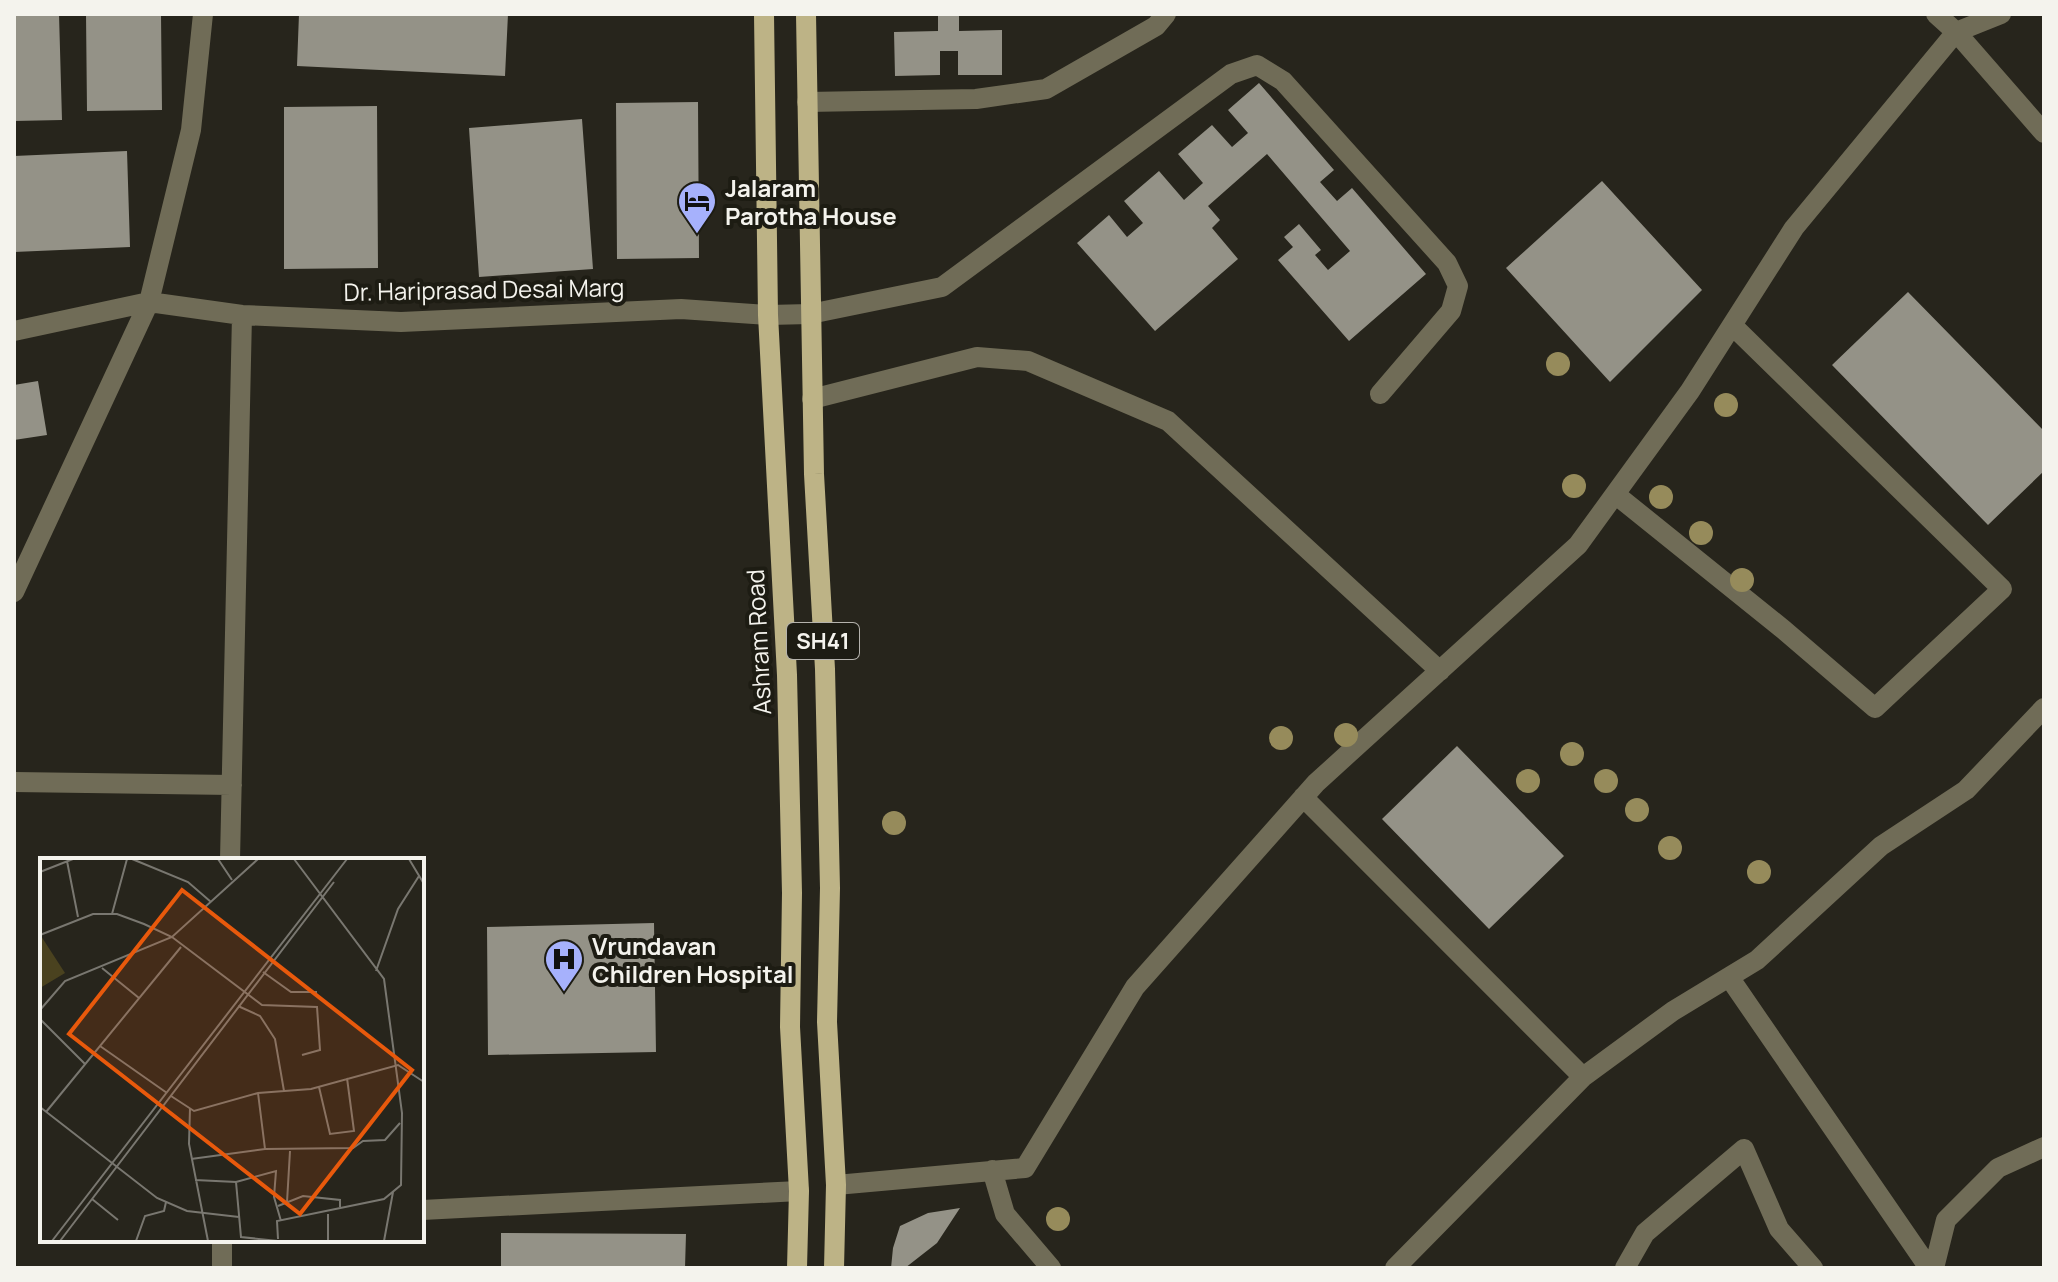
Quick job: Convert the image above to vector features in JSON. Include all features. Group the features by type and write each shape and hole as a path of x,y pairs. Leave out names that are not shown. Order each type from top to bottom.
{"main road":[{"name":"Ashram Road","path":"764,14 768,315 787,675 792,893 790,1027 799,1191 797,1268"},
{"name":"SH41","path":"806,14 812,399 825,669 830,888 827,1022 836,1185 834,1268"}],"street":[{"path":"14,592 149,302 191,130 203,14"},
{"path":"807,102 976,99 1046,89 1156,26 1166,14"},
{"path":"1936,14 1956,32 2044,133"},
{"path":"836,1185 1025,1168 1135,987 1303,797 1578,545 1690,391 1794,228 1956,32 2001,14"},
{"name":"Dr. Hariprasad Desai Marg","path":"14,331 149,302 242,315 401,322 681,309 768,315 810,314 942,287 1231,74 1257,65 1283,81 1447,263 1458,286 1451,311 1380,394"},
{"path":"230,858 242,315"},
{"path":"1615,494 1875,708 2002,589 1732,325"},
{"path":"812,399 977,357 1028,361 1168,421 1440,671"},
{"path":"1395,1268 1583,1077 1673,1011 1757,960 1881,846 1966,790 2044,708"},
{"path":"14,782 232,785"},
{"path":"1303,797 1583,1077"},
{"path":"1729,977 1931,1268"},
{"path":"1931,1268 1946,1220 1998,1168 2044,1147"},
{"path":"1625,1268 1645,1233 1744,1149 1779,1229 1813,1268"},
{"path":"992,1170 1005,1214 1051,1268"},
{"path":"424,1210 799,1191"},
{"path":"222,1242 222,1268"}],"building":[{"path":"14,14 59,14 62,120 14,121"},
{"path":"86,14 161,14 162,110 87,111"},
{"path":"299,14 508,14 505,76 297,66"},
{"path":"938,14 959,14 959,31 1002,30 1002,75 958,75 958,51 940,51 940,75 895,76 894,32 938,31"},
{"path":"1259,83 1334,170 1320,182 1337,201 1352,188 1426,274 1349,341 1278,260 1293,247 1284,237 1299,224 1321,250 1315,255 1328,270 1350,251 1267,154 1208,206 1220,220 1212,228 1238,259 1155,331 1077,243 1109,215 1127,237 1143,223 1124,201 1159,171 1184,200 1203,183 1178,154 1212,125 1232,147 1248,133 1228,110"},
{"path":"698,102 699,258 617,259 616,103"},
{"path":"377,106 378,268 284,269 284,107"},
{"path":"582,119 593,269 479,277 469,128"},
{"path":"127,151 130,247 14,252 14,156"},
{"path":"1602,181 1702,290 1610,382 1506,268"},
{"path":"1908,292 2044,431 2044,471 1988,525 1832,365"},
{"path":"38,381 47,435 14,440 14,385"},
{"path":"1457,746 1564,856 1489,929 1382,819"},
{"path":"654,923 656,1052 488,1055 487,927"},
{"path":"960,1208 937,1243 905,1268 891,1268 900,1226 928,1213"},
{"path":"501,1233 686,1234 685,1268 501,1268"}],"place":[{"name":"Jalaram Parotha House","path":"697,235"},
{"name":"Vrundavan Children Hospital","path":"564,993"}]}
